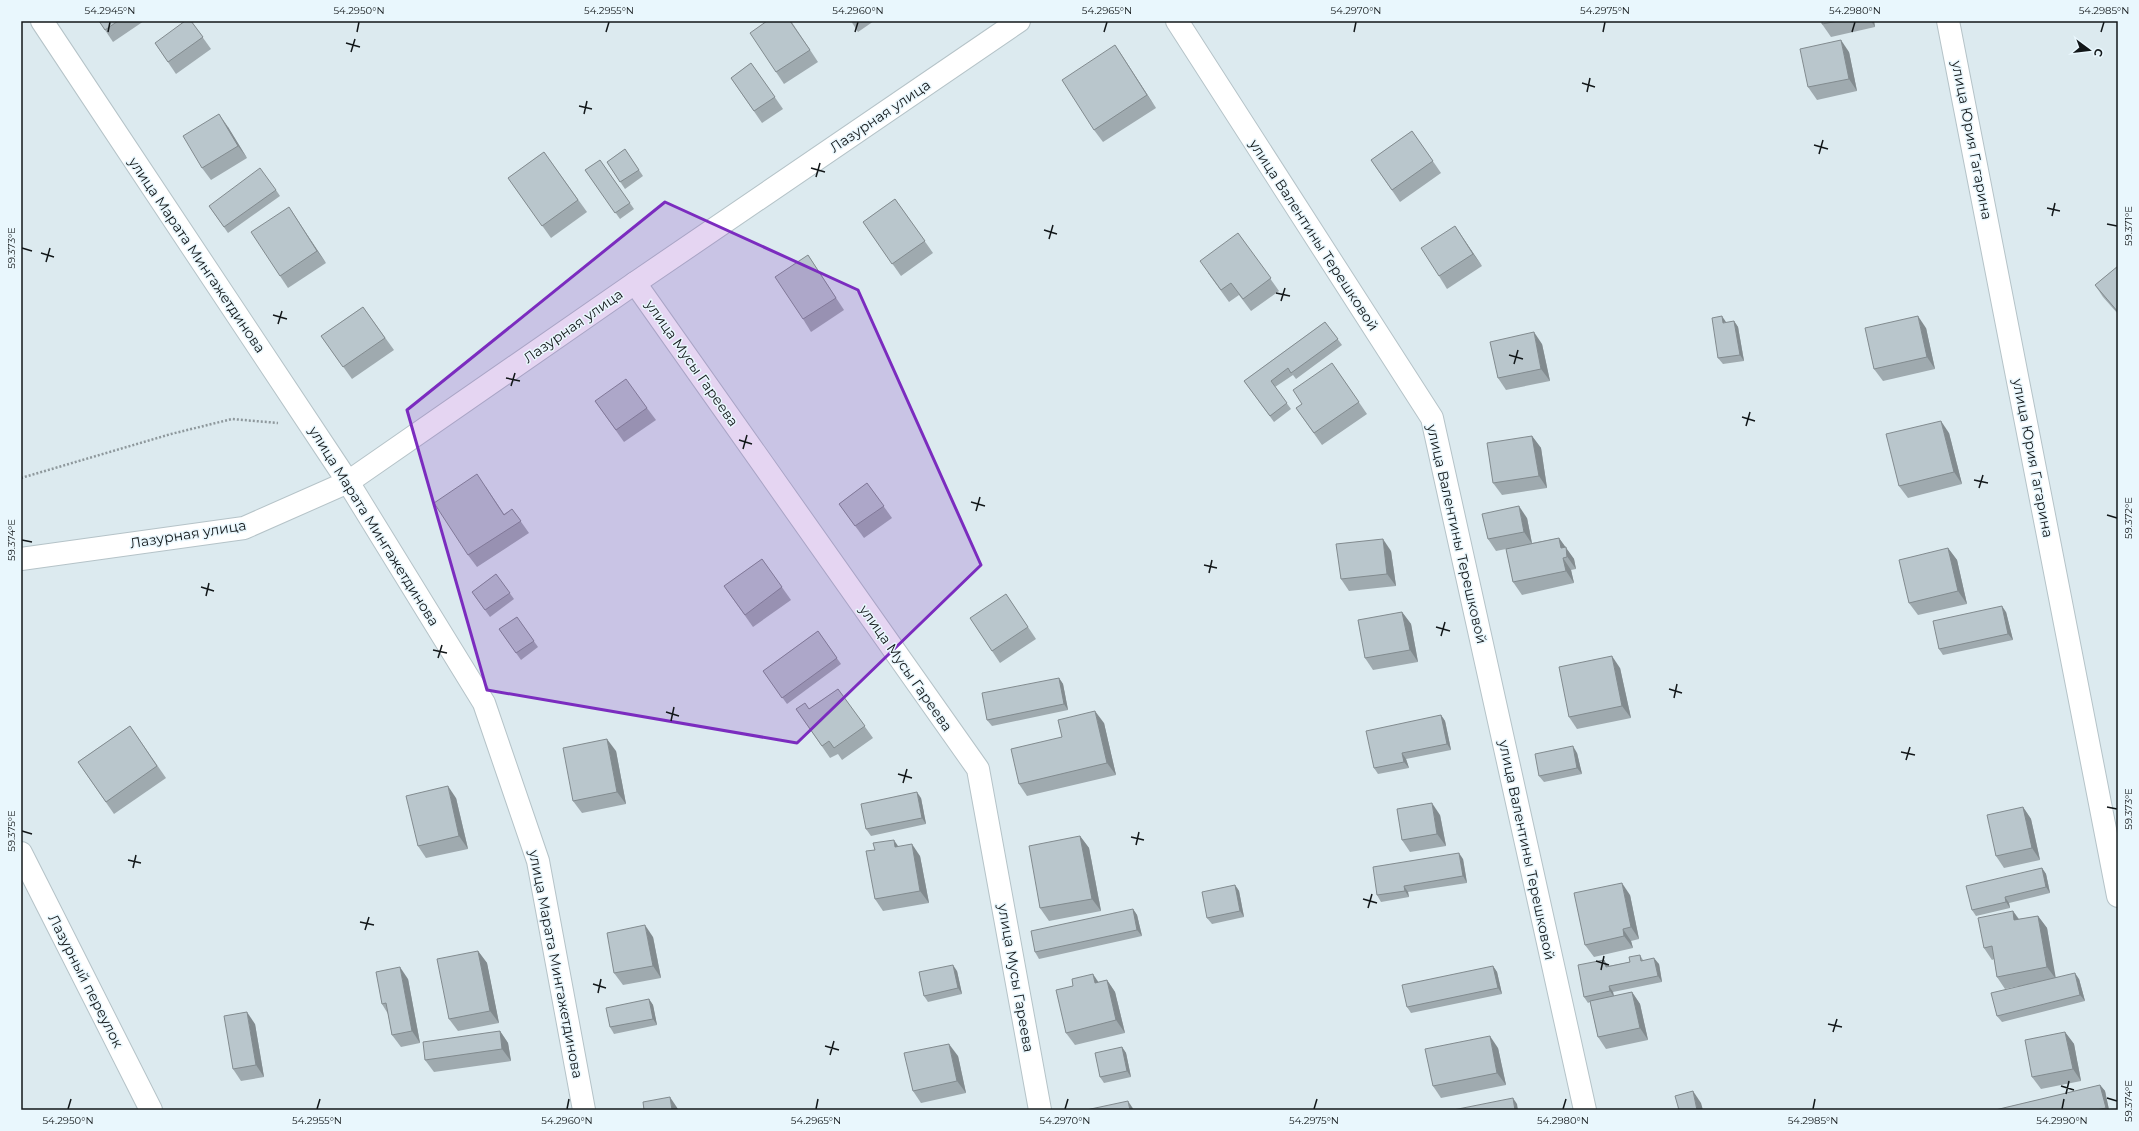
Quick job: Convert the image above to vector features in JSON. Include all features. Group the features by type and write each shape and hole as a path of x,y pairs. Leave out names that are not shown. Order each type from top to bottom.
{"street":[{"name":"улица Марата Мингажетдинова","path":"42,21 348,482 484,703 538,862 584,1110"},
{"name":"Лазурная улица","path":"21,559 244,528 348,482 635,283 1019,21"},
{"name":"улица Валентины Терешковой","path":"1177,21 1432,418 1585,1110"},
{"name":"улица Юрия Гагарина","path":"1948,21 2118,896"},
{"name":"улица Мусы Гареева","path":"635,283 978,769 1040,1110"},
{"name":"Лазурный переулок","path":"21,853 27,877 151,1110"}],"path":[{"path":"21,478 171,434 232,419 310,425"}],"highlighted area":[{"path":"665,202 858,290 981,565 797,743 487,690 407,410"}],"building":[{"path":"99,21 118,21 105,30"},
{"path":"185,21 191,21 203,37 168,62 155,43"},
{"path":"767,21 790,21 810,50 776,72 750,33"},
{"path":"1822,21 1838,21 1822,24"},
{"path":"1841,40 1849,79 1808,87 1800,49"},
{"path":"1115,45 1147,95 1094,130 1062,80"},
{"path":"751,63 775,97 754,111 731,78"},
{"path":"219,114 238,146 202,168 183,136"},
{"path":"1412,131 1433,161 1392,190 1371,160"},
{"path":"625,149 639,170 620,182 607,162"},
{"path":"544,152 578,200 542,226 508,178"},
{"path":"600,160 630,203 615,213 585,170"},
{"path":"260,168 276,190 224,227 209,206"},
{"path":"895,199 925,241 892,264 863,222"},
{"path":"289,207 317,251 280,276 251,232"},
{"path":"1455,226 1473,254 1439,276 1421,248"},
{"path":"1238,233 1271,278 1243,299 1231,283 1221,290 1200,261"},
{"path":"808,255 836,298 803,319 775,277"},
{"path":"2118,266 2118,312 2095,285"},
{"path":"363,307 385,338 343,367 321,336"},
{"path":"1722,316 1723,323 1734,321 1740,355 1718,358 1712,318"},
{"path":"1918,316 1927,357 1874,369 1865,328"},
{"path":"1325,322 1338,339 1291,373 1288,368 1271,381 1287,403 1270,416 1244,381"},
{"path":"1534,332 1541,369 1498,378 1490,342"},
{"path":"1332,363 1359,402 1314,433 1296,408 1302,404 1293,390"},
{"path":"626,379 647,408 616,430 595,401"},
{"path":"1941,421 1954,472 1899,486 1886,434"},
{"path":"1532,436 1539,476 1493,483 1487,443"},
{"path":"477,474 504,515 512,509 521,521 468,555 434,503"},
{"path":"867,483 884,506 855,526 839,504"},
{"path":"1519,506 1524,532 1488,539 1482,514"},
{"path":"1559,538 1561,548 1566,547 1567,557 1563,558 1566,571 1513,582 1506,549"},
{"path":"1383,539 1387,574 1341,579 1336,544"},
{"path":"1948,548 1958,591 1909,603 1899,560"},
{"path":"762,559 782,587 745,615 724,586"},
{"path":"496,574 510,593 485,610 472,592"},
{"path":"1006,594 1028,627 992,651 970,618"},
{"path":"2002,606 2008,634 1939,649 1933,621"},
{"path":"1402,612 1410,650 1365,658 1358,620"},
{"path":"517,617 534,641 516,653 499,629"},
{"path":"818,631 837,658 782,698 763,671"},
{"path":"1612,656 1622,706 1569,717 1559,667"},
{"path":"1059,678 1064,704 987,720 982,693"},
{"path":"838,689 865,726 834,748 829,741 822,746 796,709 805,703 809,709"},
{"path":"1095,711 1107,763 1019,784 1011,749 1062,737 1058,720"},
{"path":"1441,715 1447,744 1402,753 1404,762 1374,768 1366,731"},
{"path":"130,726 157,766 106,802 78,762"},
{"path":"607,739 617,792 573,801 563,748"},
{"path":"1573,746 1577,768 1539,776 1535,754"},
{"path":"448,786 459,836 418,846 406,796"},
{"path":"917,792 922,818 866,829 861,804"},
{"path":"1432,803 1437,834 1402,840 1397,809"},
{"path":"2023,807 2032,848 1996,856 1987,815"},
{"path":"1080,836 1092,899 1040,908 1029,846"},
{"path":"894,840 895,847 912,844 920,891 875,899 866,851 875,850 873,843"},
{"path":"1459,853 1463,876 1404,886 1405,891 1377,895 1373,867"},
{"path":"2042,868 2046,887 2005,897 2006,902 1972,910 1966,886"},
{"path":"1622,883 1631,927 1623,929 1624,936 1585,945 1574,893"},
{"path":"1235,885 1240,911 1207,918 1202,892"},
{"path":"1133,909 1137,930 1035,952 1031,931"},
{"path":"2013,911 2014,920 2038,916 2047,967 1997,977 1992,946 1984,948 1978,918"},
{"path":"645,925 653,966 614,973 607,933"},
{"path":"478,951 490,1011 449,1019 437,959"},
{"path":"1640,955 1641,961 1654,958 1658,976 1609,986 1610,991 1584,997 1578,965 1604,960 1606,967 1630,962 1629,957"},
{"path":"953,965 958,988 924,996 919,972"},
{"path":"1493,966 1498,988 1407,1007 1402,985"},
{"path":"400,967 412,1031 392,1035 386,1003 382,1004 376,972"},
{"path":"2075,973 2080,995 1997,1016 1991,993"},
{"path":"1093,974 1095,983 1107,980 1116,1020 1066,1033 1056,990 1073,986 1072,979"},
{"path":"1632,992 1640,1028 1598,1037 1590,1001"},
{"path":"649,999 653,1019 610,1027 606,1008"},
{"path":"247,1012 256,1065 233,1069 224,1016"},
{"path":"500,1031 502,1049 425,1060 423,1042"},
{"path":"2065,1032 2073,1069 2032,1077 2025,1040"},
{"path":"1490,1036 1497,1073 1433,1086 1425,1049"},
{"path":"949,1044 957,1081 913,1091 904,1053"},
{"path":"1122,1047 1127,1071 1100,1077 1095,1053"},
{"path":"2100,1085 2106,1108 2096,1110 1995,1110"},
{"path":"1693,1091 1697,1110 1679,1110 1675,1096"},
{"path":"670,1097 672,1110 644,1110 643,1102"},
{"path":"1513,1098 1515,1110 1453,1110"},
{"path":"1128,1101 1130,1110 1086,1110"}]}
